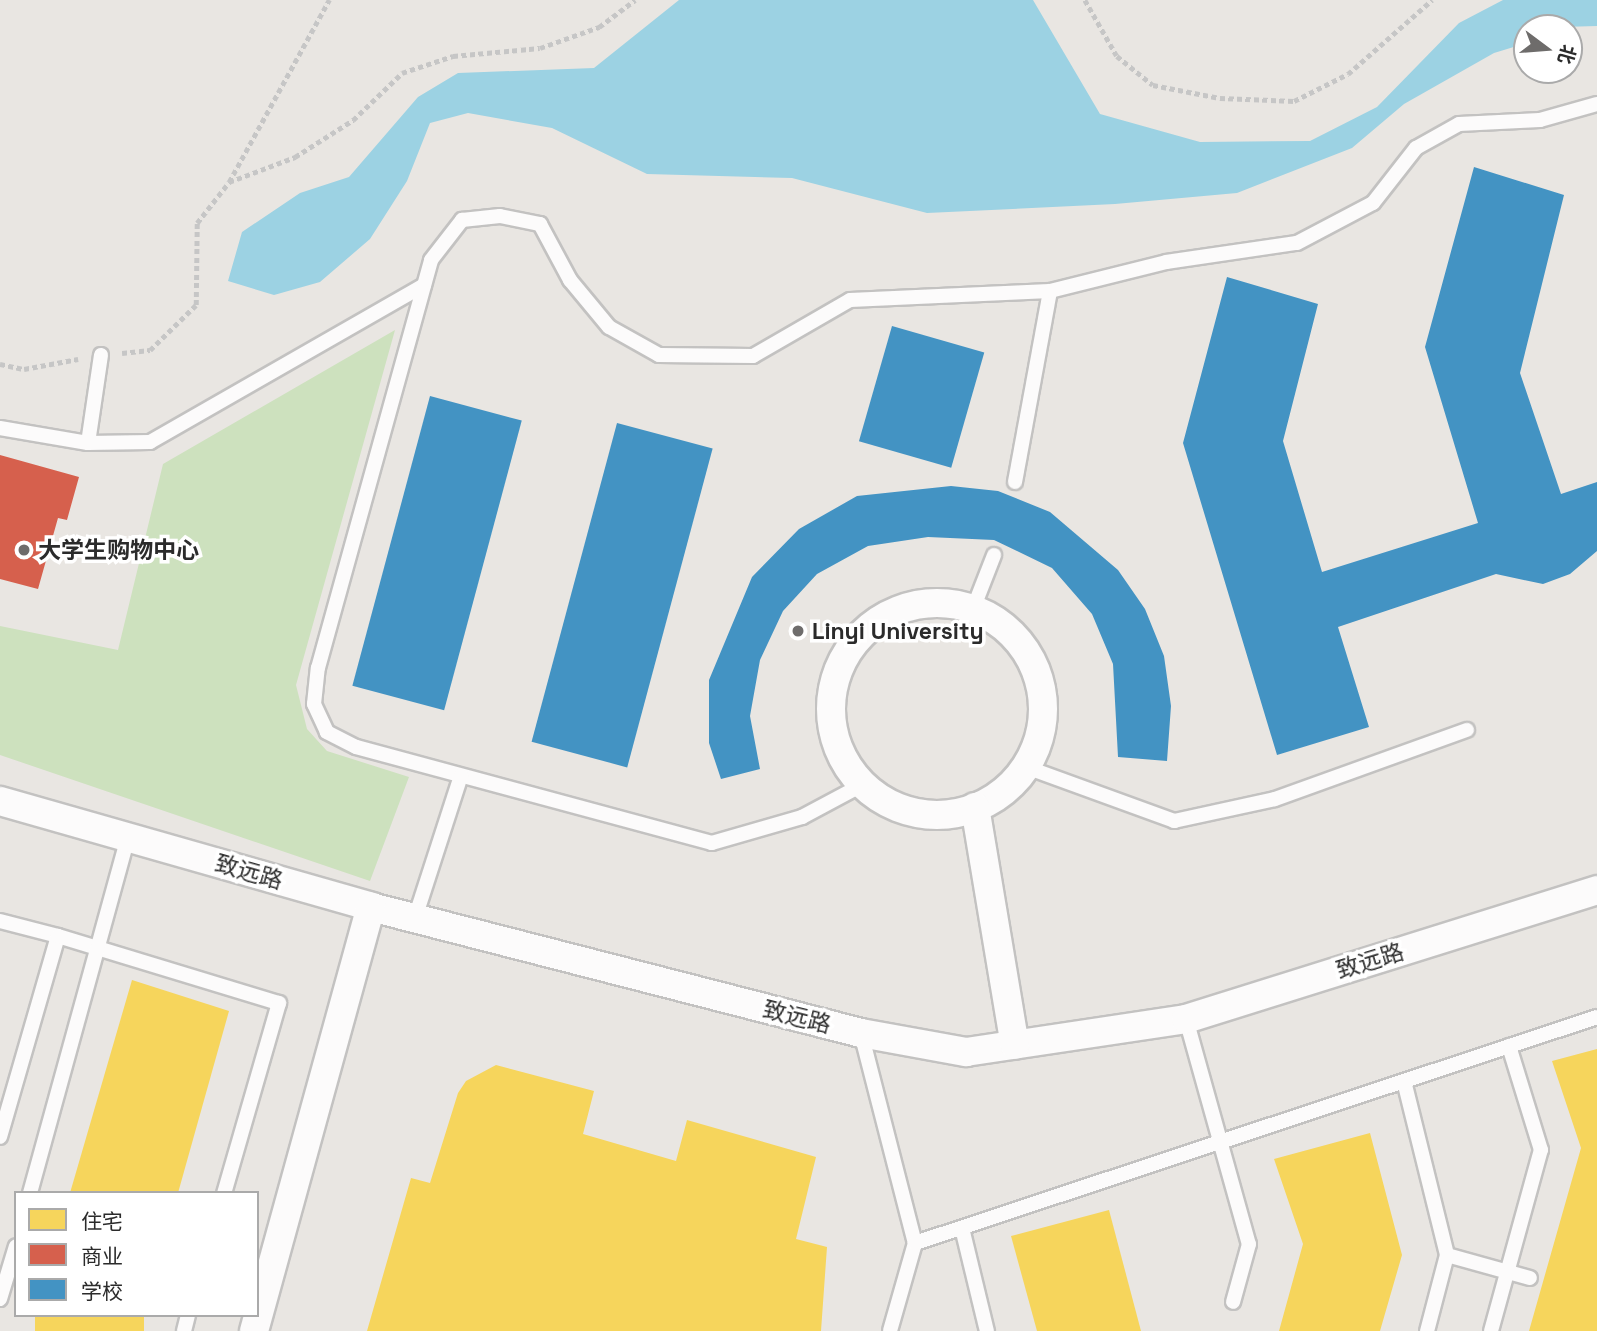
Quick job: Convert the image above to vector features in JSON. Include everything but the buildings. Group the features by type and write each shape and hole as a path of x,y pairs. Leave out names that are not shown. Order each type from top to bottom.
{"street":[{"path":"930,603 973,609 1012,633 1033,661 1042,694 1041,730 1026,767 992,800 975,807 924,815 889,804 862,785 843,759 832,720 833,690 846,655 879,620 900,609 930,603"},
{"name":"致远路","path":"0,801 371,907 861,1033 966,1052 1186,1019 1597,890"},
{"path":"975,807 1015,1045"},
{"path":"259,1313 371,907"}],"lane":[{"path":"862,785 802,817 712,843 356,747 327,732 314,704 318,668 432,260 462,220 500,216 540,224 570,280 609,327 659,355 695,359 753,356 850,300 1050,291 1166,262 1297,243 1373,203 1416,148 1459,124 1540,120 1597,104"},
{"path":"0,428 88,443 150,443 425,285"},
{"path":"1015,482 1050,291"},
{"path":"88,443 101,355"},
{"path":"973,609 994,555"},
{"path":"1026,767 1174,821 1275,799 1467,730"},
{"path":"415,918 461,776"},
{"path":"31,1191 128,838"},
{"path":"0,920 279,1003 225,1191"},
{"path":"0,1137 58,936"},
{"path":"915,1243 1597,1017"},
{"path":"1186,1019 1249,1244 1233,1302"},
{"path":"861,1033 915,1243 890,1331"},
{"path":"1491,1331 1541,1150 1508,1046"},
{"path":"1404,1081 1447,1255 1427,1331"},
{"path":"962,1228 987,1331"},
{"path":"0,1299 11,1252"},
{"path":"1447,1255 1530,1278"}],"path":[{"path":"0,363 23,369 101,355 150,350 196,305 197,223 229,182 329,0"},
{"path":"229,182 295,157 353,120 402,73 453,56 540,48 599,27 635,0"},
{"path":"1085,0 1117,56 1153,85 1220,98 1294,101 1348,74 1432,0"}],"green space":[{"path":"395,330 296,685 307,729 327,751 409,777 370,881 0,755 0,626 118,650 163,464"}],"water":[{"path":"679,0 1033,0 1100,114 1200,142 1310,141 1377,107 1459,23 1503,0 1597,0 1597,26 1583,26 1583,14 1513,14 1513,47 1494,53 1404,104 1352,148 1237,193 1115,204 927,213 792,178 647,174 552,128 468,113 430,123 407,181 370,239 320,282 274,295 228,281 242,232 300,193 349,177 418,97 458,73 594,68"}],"place":[{"name":"大学生购物中心","path":"24,550"},
{"name":"Linyi University","path":"798,631"}]}
